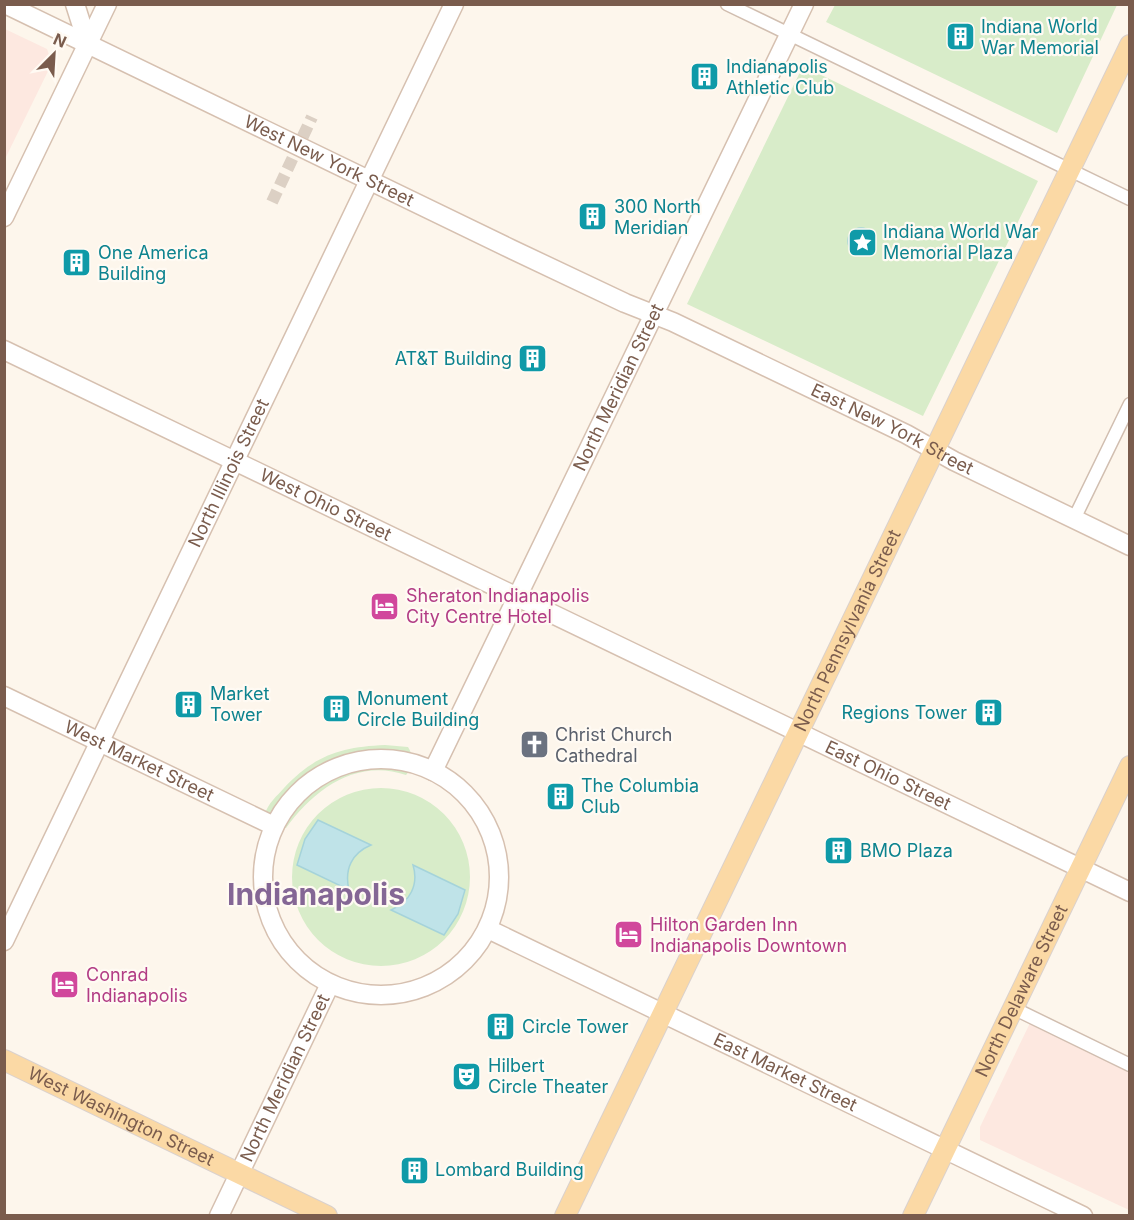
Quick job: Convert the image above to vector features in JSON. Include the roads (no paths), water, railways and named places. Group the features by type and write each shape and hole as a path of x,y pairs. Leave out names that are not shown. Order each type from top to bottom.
{"main road":[{"name":"West New York Street","path":"5,4 653,314"},
{"path":"75,4 88,45"},
{"path":"4,217 107,4"},
{"name":"North Illinois Street","path":"4,941 454,4"},
{"name":"North Meridian Street","path":"433,771 804,4"},
{"name":"North Pennsylvania Street","path":"565,1215 1130,45"},
{"name":"East New York Street","path":"653,314 935,448 954,461 1130,546"},
{"name":"West Ohio Street","path":"4,350 516,596"},
{"name":"East Ohio Street","path":"516,596 1130,892"},
{"name":"West Market Street","path":"4,696 274,826"},
{"path":"372,759 393,760 433,771 470,799 484,819 493,840 498,862 499,885 496,907 488,929 460,966 440,980 419,989 395,995 372,995 330,984 293,956 278,936 269,915 262,871 266,849 274,826 300,791 316,778 342,766 372,759"},
{"name":"North Delaware Street","path":"913,1215 1130,766"},
{"name":"East Market Street","path":"488,929 1083,1215"},
{"name":"North Meridian Street","path":"219,1215 330,984"},
{"name":"West Washington Street","path":"4,1060 327,1215"}],"street":[{"path":"727,4 1130,199"},
{"path":"1074,519 1130,404"},
{"path":"1013,1008 1130,1065"}],"water":[{"path":"861,228 870,232 874,241 870,250 861,254 852,250 848,241 852,232"},
{"path":"318,820 371,845 359,852 351,863 348,875 349,890 297,865 305,839"},
{"path":"413,865 465,890 458,914 444,935 391,910 408,898 414,886"}],"tunnel":[{"path":"272,202 312,117"}],"place":[{"name":"Indiana World War Memorial","path":"960,37"},
{"name":"Indianapolis Athletic Club","path":"705,77"},
{"name":"300 North Meridian","path":"593,217"},
{"name":"Indiana World War Memorial Plaza","path":"862,242"},
{"name":"One America Building","path":"77,263"},
{"name":"AT&T Building","path":"533,359"},
{"name":"Sheraton Indianapolis City Centre Hotel","path":"385,606"},
{"name":"Market Tower","path":"189,704"},
{"name":"Monument Circle Building","path":"336,709"},
{"name":"Regions Tower","path":"988,713"},
{"name":"Christ Church Cathedral","path":"534,745"},
{"name":"The Columbia Club","path":"560,796"},
{"name":"BMO Plaza","path":"839,851"},
{"name":"Hilton Garden Inn Indianapolis Downtown","path":"629,935"},
{"name":"Conrad Indianapolis","path":"65,985"},
{"name":"Circle Tower","path":"501,1027"},
{"name":"Hilbert Circle Theater","path":"467,1076"},
{"name":"Lombard Building","path":"414,1170"}],"district":[{"name":"Indianapolis","path":"316,895"}]}
